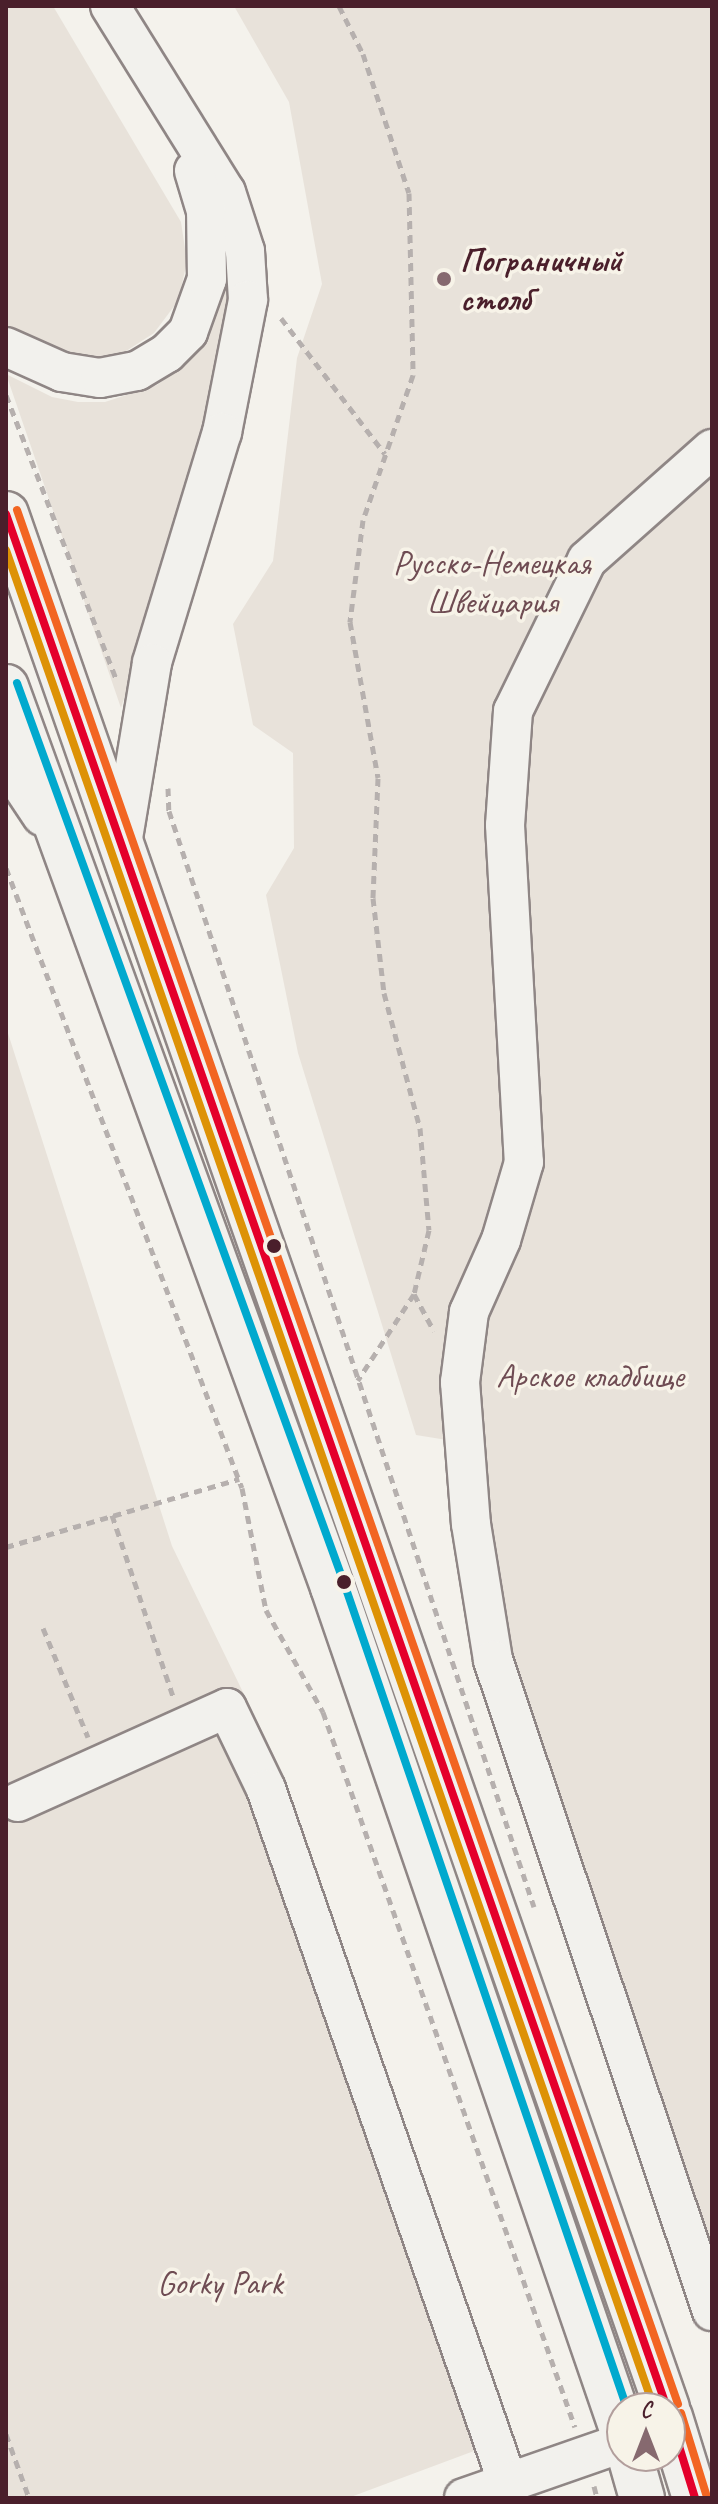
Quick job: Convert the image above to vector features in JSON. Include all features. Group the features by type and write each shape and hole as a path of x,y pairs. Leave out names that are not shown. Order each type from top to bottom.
{"main road":[{"path":"6,514 123,838 661,2392"},
{"path":"6,687 333,1587 609,2392"},
{"path":"686,2469 695,2498"},
{"path":"635,2472 642,2498"}],"street":[{"path":"110,6 162,94 226,192 245,251 248,300 222,432 152,663 123,838"},
{"path":"6,347 62,372 100,378 137,371 188,332 207,279 206,211 162,94"},
{"path":"712,449 587,560 513,711 505,825 524,1162 501,1240 469,1312 460,1382 471,1524 493,1660 712,2311"},
{"path":"6,762 65,850"},
{"path":"18,1802 182,1724 227,1708 252,1750 508,2483"},
{"path":"464,2498 606,2449"}],"path":[{"path":"339,6 363,54 409,193 413,375 363,520 350,622 378,778 373,898 384,993 420,1128 429,1230 414,1294 357,1381"},
{"path":"281,318 386,454"},
{"path":"6,395 120,690"},
{"path":"167,782 169,811 537,1916"},
{"path":"6,868 239,1479 266,1610 323,1712 585,2456 597,2498"},
{"path":"6,1547 239,1479"},
{"path":"112,1515 182,1724"},
{"path":"43,1628 99,1764"},
{"path":"6,2434 29,2498"}],"green space":[{"path":"6,6 53,6 181,222 187,262 178,301 154,333 120,355 80,361 23,341 6,325"},
{"name":"Русско-Немецкая Швейцария","path":"234,6 712,6 712,2272 501,1658 478,1445 416,1435 298,1053 266,895 294,848 293,753 253,725 233,624 273,561 297,358 322,284 289,102"},
{"path":"226,248 232,354 121,708 6,374 52,397 78,402 105,402 157,385 179,369 212,327 227,275"},
{"name":"Gorky Park","path":"6,1027 172,1546 274,1756 316,1936 482,2448 348,2498 6,2498"}],"transit line":[{"path":"17,510 674,2392"},
{"path":"6,514 661,2392"},
{"path":"6,550 648,2392"},
{"path":"17,683 344,1583 622,2392"},
{"path":"686,2429 706,2494"},
{"path":"686,2469 695,2498"}],"place":[{"name":"Пограничный столб","path":"444,279"}],"park label":[{"name":"Арское кладбище","path":"590,1376"}]}
